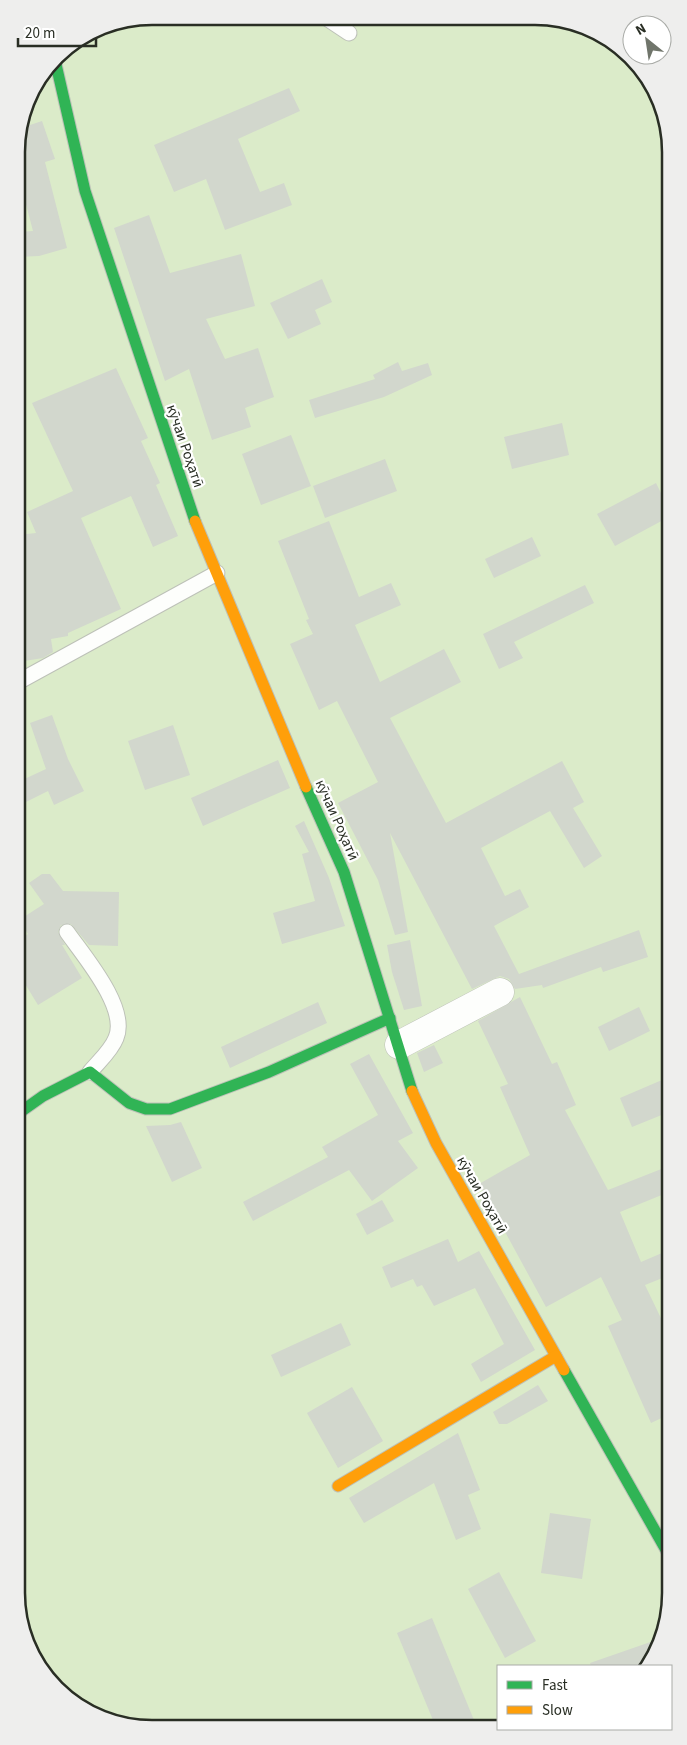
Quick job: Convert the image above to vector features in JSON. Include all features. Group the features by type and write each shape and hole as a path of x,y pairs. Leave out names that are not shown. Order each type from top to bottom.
{"street":[{"name":"кӯчаи Роҳатӣ","path":"57,68 85,190 153,399 198,528 275,716 344,872 414,1097 436,1143 662,1543"},
{"path":"399,1045 500,992"},
{"path":"25,1109 43,1096 90,1072 129,1103 146,1109 170,1109 269,1072 390,1018"},
{"path":"338,1486 556,1356"}],"lane":[{"path":"337,25 349,33"},
{"path":"25,678 217,573"},
{"path":"67,932 101,981 118,1017 119,1028 116,1038 90,1072"}],"green space":[{"path":"152,25 535,25 559,27 591,38 622,59 622,65 628,65 645,89 658,119 662,152 662,1601 658,1626 639,1665 497,1665 497,1720 144,1720 128,1718 96,1707 68,1688 46,1663 29,1626 25,1593 25,144 32,111 38,96 51,75 75,51 89,42 119,29"}],"building":[{"path":"289,88 300,111 238,139 260,192 284,183 292,205 225,230 206,179 174,192 154,145"},
{"path":"42,121 55,159 45,162 67,248 39,256 25,257 25,232 33,231 25,201 25,144 28,126"},
{"path":"149,215 170,273 241,254 255,306 206,319 225,359 258,348 274,397 245,408 251,427 212,440 189,369 165,381 114,228"},
{"path":"322,279 332,302 315,310 321,324 288,339 270,303"},
{"path":"398,362 402,371 428,363 432,375 384,397 315,418 309,400 375,379 373,375"},
{"path":"116,368 148,438 141,441 160,483 156,485 178,536 153,547 131,496 81,518 121,609 68,633 68,636 51,639 53,652 43,658 25,661 25,534 36,533 27,512 73,491 32,403"},
{"path":"562,423 569,455 512,469 504,437"},
{"path":"291,435 311,486 261,505 242,454"},
{"path":"385,459 397,491 325,518 313,486"},
{"path":"656,483 662,495 662,521 615,546 597,514"},
{"path":"329,521 359,597 391,583 401,605 355,625 380,682 444,649 461,682 390,718 446,823 562,761 584,802 573,808 602,856 584,868 550,811 481,848 505,896 520,889 529,907 494,926 519,974 639,930 648,957 603,972 601,967 543,988 542,985 515,989 509,979 500,976 472,989 390,833 408,932 395,935 378,880 338,803 378,782 337,701 319,710 290,644 313,634 306,620 309,619 278,541"},
{"path":"532,537 541,556 494,578 485,559"},
{"path":"585,585 594,603 514,642 523,658 499,669 483,634"},
{"path":"52,715 68,759 84,791 54,805 48,791 25,802 25,779 46,769 30,723"},
{"path":"173,725 190,775 145,790 128,741"},
{"path":"278,760 290,788 203,826 191,798"},
{"path":"304,821 329,878 345,926 282,944 273,913 315,901 302,854 309,852 295,826"},
{"path":"42,874 50,874 63,891 119,892 118,946 89,945 71,924 61,925 58,932 65,945 62,945 82,978 38,1005 25,984 25,936 28,934 25,929 25,916 44,904 29,883"},
{"path":"410,940 422,1006 404,1010 392,972 387,945"},
{"path":"520,997 552,1064 557,1062 576,1105 565,1110 608,1190 662,1169 662,1195 620,1212 641,1262 662,1253 662,1278 645,1285 662,1320 662,1418 651,1423 608,1326 622,1320 601,1277 546,1307 479,1184 530,1155 500,1087 508,1084 478,1021"},
{"path":"318,1002 327,1023 230,1068 221,1047"},
{"path":"639,1007 650,1031 609,1051 598,1027"},
{"path":"434,1045 443,1063 424,1072 417,1053"},
{"path":"369,1054 413,1133 398,1141 418,1168 372,1201 349,1170 253,1221 243,1202 328,1157 322,1147 378,1115 350,1064"},
{"path":"662,1080 662,1115 632,1127 620,1098"},
{"path":"181,1122 202,1168 172,1182 146,1126 170,1125"},
{"path":"382,1200 394,1221 367,1235 356,1214"},
{"path":"448,1239 458,1262 479,1251 535,1350 481,1382 471,1364 504,1344 475,1288 434,1306 422,1285 417,1287 413,1279 391,1288 382,1267"},
{"path":"341,1323 351,1345 281,1377 271,1355"},
{"path":"538,1385 548,1401 507,1424 499,1424 493,1412"},
{"path":"352,1387 383,1441 338,1468 307,1413"},
{"path":"458,1433 480,1490 468,1495 481,1529 456,1540 434,1483 364,1523 349,1498"},
{"path":"550,1513 591,1519 582,1579 541,1573"},
{"path":"499,1572 536,1641 505,1658 468,1589"},
{"path":"432,1618 474,1720 433,1720 397,1633"},
{"path":"652,1642 639,1665 591,1665 590,1663"}],"traffic: fast":[{"path":"57,68 85,191 195,521"},
{"path":"306,787 344,872 412,1091"},
{"path":"25,1109 43,1096 90,1072 129,1103 146,1109 170,1109 269,1072 390,1018"},
{"path":"564,1370 662,1543"}],"traffic: slow":[{"path":"195,521 306,787"},
{"path":"412,1091 436,1143 564,1370"},
{"path":"338,1486 556,1356"}]}
